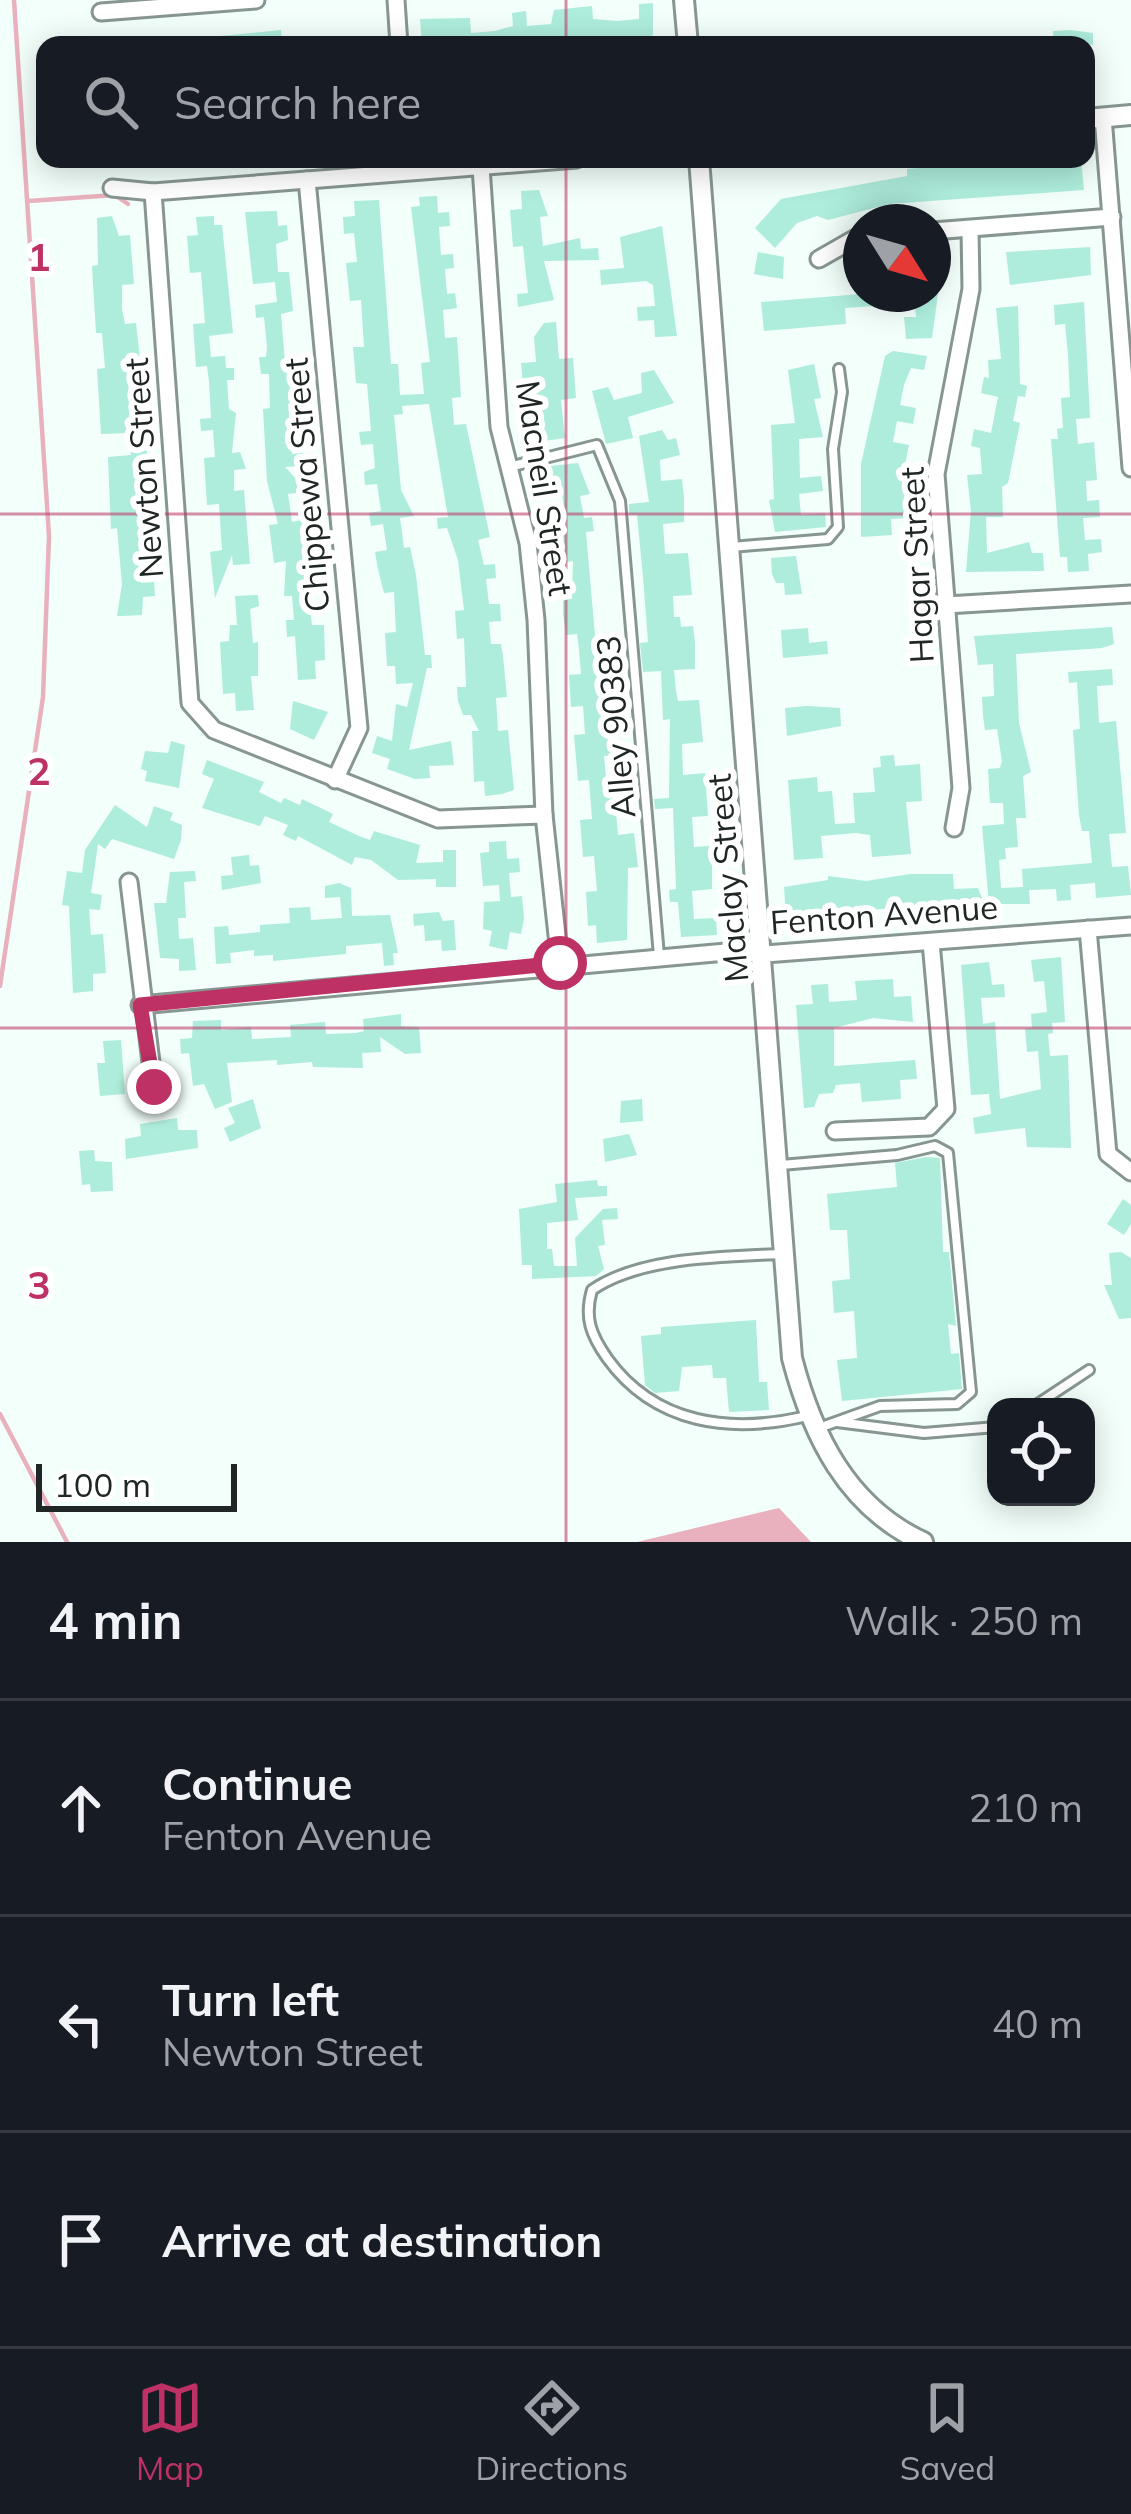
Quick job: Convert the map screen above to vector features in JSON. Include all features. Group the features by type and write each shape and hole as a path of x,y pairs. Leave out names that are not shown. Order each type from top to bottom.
{"street":[{"path":"101,12 256,0"},
{"path":"396,0 398,36"},
{"path":"684,0 687,36"},
{"path":"1095,118 1131,115"},
{"path":"1095,124 1112,217 1131,468"},
{"path":"112,188 153,192 391,168"},
{"name":"Macneil Street","path":"481,168 499,427 528,543 544,814 560,963"},
{"name":"Maclay Street","path":"700,168 781,1165 792,1358 812,1423 860,1496 898,1530 922,1542"},
{"name":"Chippewa Street","path":"307,180 359,728 335,779"},
{"name":"Newton Street","path":"153,192 190,704 214,730 335,779"},
{"path":"951,230 1112,217"},
{"name":"Hagar Street","path":"954,827 961,788 936,473 971,289 970,229"},
{"path":"819,259 843,245"},
{"path":"946,605 1131,594"},
{"path":"335,779 438,819 544,814"},
{"path":"129,883 140,1005 154,1087"},
{"name":"Fenton Avenue","path":"140,1005 560,963 764,955 1131,926"},
{"path":"1088,929 1108,1154 1131,1172"},
{"path":"835,1131 929,1127 941,1120 946,1108 931,942"}],"lane":[{"path":"730,547 828,538 838,527 833,449 842,392 839,369"},
{"name":"Alley 90383","path":"508,467 597,445 612,470 620,501 659,956"},
{"path":"781,1165 898,1155 935,1146 948,1153 971,1391 957,1404 880,1406 835,1422"},
{"path":"784,1254 651,1263 613,1275 592,1290 589,1328 628,1386 662,1410 734,1426 835,1422 901,1432 987,1427"},
{"path":"1047,1398 1089,1370"}],"shaded area":[{"path":"779,1508 811,1542 637,1542"}],"building":[{"path":"653,3 653,35 421,36 420,19 470,18 471,33 513,26 512,13 526,11 527,26 551,24 554,10 592,6 593,19 639,19 639,4"},
{"path":"281,30 281,36 220,36"},
{"path":"1070,30 1093,36 1053,36 1053,31"},
{"path":"919,168 1082,168 1084,190 843,204 843,216 828,220 817,216 797,223 775,248 755,228 781,199 907,176 907,169"},
{"path":"539,190 548,216 540,217 543,246 580,238 581,249 598,248 599,260 544,261 554,300 518,307 517,294 528,293 523,246 513,247 510,210 522,209 521,191"},
{"path":"437,196 438,213 449,212 450,226 439,227 441,255 453,254 454,268 445,269 447,294 455,293 457,308 443,310 445,338 457,337 461,397 452,398 454,425 466,424 490,537 478,540 484,565 495,564 496,578 486,579 489,604 500,604 501,621 489,622 491,644 501,644 503,656 507,697 496,698 498,731 508,730 514,790 485,796 484,781 474,782 472,731 479,731 471,715 463,715 458,701 457,687 466,687 464,638 457,639 455,611 464,610 458,560 447,528 438,529 437,518 448,517 429,404 402,406 403,414 394,415 401,490 414,516 400,518 404,548 410,547 425,655 431,655 432,668 427,668 409,750 451,741 454,765 429,766 430,778 415,779 387,769 390,759 372,753 377,736 392,741 396,704 407,707 413,683 396,684 395,666 387,666 385,633 396,632 394,592 384,593 375,552 387,550 383,524 371,526 369,513 381,511 377,484 365,485 364,472 375,468 373,444 361,445 359,432 371,431 367,384 356,383 353,347 364,347 361,300 350,301 346,263 357,262 354,233 344,234 343,217 355,216 354,201 379,200 391,364 398,364 400,395 424,394 421,363 430,362 411,207 420,206 419,197"},
{"path":"277,211 278,226 287,225 288,240 276,244 278,272 289,272 293,311 281,314 285,363 297,362 300,403 288,404 292,454 303,453 304,466 285,467 298,481 296,493 288,494 292,522 301,520 316,563 317,577 306,578 312,625 324,625 325,660 315,661 316,679 298,680 295,636 287,637 286,620 294,620 292,596 284,596 286,561 274,563 269,525 278,524 267,481 263,409 270,408 269,374 261,374 259,357 266,357 267,347 264,317 256,318 255,305 277,302 275,282 253,284 245,212"},
{"path":"112,216 119,236 130,235 134,284 122,285 122,309 125,324 136,323 142,377 129,378 128,392 132,421 145,420 148,470 136,471 141,510 151,509 153,552 140,553 139,560 141,583 154,582 155,596 143,597 142,615 117,616 122,584 117,528 111,529 108,457 131,455 129,433 101,434 97,369 105,368 102,333 96,333 92,266 98,265 97,218"},
{"path":"214,216 214,225 222,225 233,333 209,336 211,357 225,356 226,368 234,368 234,380 227,380 229,409 236,413 232,453 240,452 246,469 234,470 234,491 244,490 250,564 233,565 232,555 215,598 210,552 222,550 219,504 207,505 204,458 215,457 213,430 201,431 200,419 211,418 209,382 207,366 196,367 193,324 205,323 201,272 190,273 187,236 198,235 196,217"},
{"path":"662,226 677,336 655,337 654,320 638,321 637,307 655,306 653,285 646,281 601,285 600,270 624,268 620,237"},
{"path":"1090,247 1091,275 1010,285 1006,252"},
{"path":"758,252 784,257 783,279 754,274"},
{"path":"843,295 846,324 764,331 761,302"},
{"path":"1084,302 1090,418 1076,419 1078,444 1094,442 1097,480 1086,481 1087,501 1099,500 1100,517 1083,518 1085,540 1101,539 1102,552 1088,554 1089,571 1068,572 1067,557 1060,557 1051,439 1058,439 1057,429 1063,428 1061,398 1070,397 1068,354 1065,324 1055,325 1054,305"},
{"path":"1018,306 1020,384 1027,386 1025,397 1018,396 1013,421 1020,423 1008,483 1002,487 1003,517 986,517 987,553 1029,542 1032,553 1043,553 1044,571 966,572 971,511 967,475 982,474 980,448 971,446 974,429 991,433 998,397 981,393 984,377 989,378 988,360 1001,359 996,308"},
{"path":"916,312 936,312 932,338 906,339 904,317 916,317"},
{"path":"556,322 559,359 573,358 576,398 561,400 565,438 530,443 528,431 538,430 539,418 536,395 524,396 521,363 536,362 534,337 544,323"},
{"path":"893,351 927,356 924,370 911,368 904,385 900,405 916,408 913,424 897,421 893,442 909,445 902,480 907,518 891,519 892,535 861,537 861,464 885,356"},
{"path":"814,364 821,398 814,399 823,437 799,439 800,478 821,476 823,491 799,494 801,515 825,513 826,527 775,532 769,500 774,499 771,425 795,423 788,370"},
{"path":"654,370 674,403 628,417 633,438 606,444 592,391 608,387 614,400 642,393 641,373"},
{"path":"662,430 668,440 676,438 680,455 660,460 661,481 682,479 684,497 684,522 663,524 665,554 688,553 692,595 673,596 674,617 680,617 681,627 693,626 695,643 695,669 674,670 676,691 678,701 699,700 703,742 682,744 683,775 705,773 708,816 692,817 694,847 710,846 712,864 712,889 692,891 694,919 716,918 717,935 681,937 678,902 670,902 669,890 676,889 673,808 655,809 654,799 669,798 670,719 663,720 661,671 643,672 640,643 648,642 643,577 637,515 629,515 629,504 649,502 639,436"},
{"path":"578,463 590,494 580,496 584,518 592,517 594,531 586,532 598,670 606,670 607,689 625,688 626,701 611,702 613,726 624,725 625,736 614,737 616,755 604,756 607,789 614,789 618,835 634,833 638,867 628,868 627,940 597,943 596,925 588,926 586,892 597,891 594,856 583,857 580,820 592,819 589,780 578,781 574,735 585,734 583,706 571,707 569,675 581,674 579,650 577,634 566,635 563,614 563,599 572,599 573,561 561,563 555,527 567,525 562,495 553,497 541,467"},
{"path":"796,556 802,594 785,595 784,583 776,583 772,574 771,558"},
{"path":"258,595 259,606 250,609 253,643 258,642 258,676 251,676 254,710 236,711 235,693 223,694 220,642 229,641 230,625 237,625 235,596"},
{"path":"1112,627 1114,644 1102,648 1016,654 1019,723 1031,772 1023,776 1026,818 1016,818 1018,847 1005,848 1006,859 999,860 1001,888 1023,887 1022,869 1092,863 1089,831 1082,831 1079,815 1073,730 1080,729 1077,682 1069,683 1068,672 1112,669 1113,685 1097,686 1099,723 1116,721 1126,833 1109,834 1112,867 1128,866 1131,895 1096,898 1095,883 1070,885 1071,900 1057,901 1056,889 1029,890 1030,904 989,904 982,826 1004,824 1003,803 990,803 988,769 1000,768 1002,761 997,729 985,730 983,716 982,697 994,696 993,664 978,665 974,636"},
{"path":"808,628 809,643 827,641 828,654 783,658 781,630"},
{"path":"293,701 328,712 314,740 290,729"},
{"path":"785,708 840,708 841,726 787,736"},
{"path":"171,741 185,745 179,788 145,781 147,771 141,769 145,751 168,753"},
{"path":"894,755 895,766 920,764 922,801 906,802 911,854 872,857 870,835 855,833 821,836 823,858 794,860 788,780 817,777 818,792 832,791 835,824 855,823 853,793 875,792 873,768 881,767 880,756"},
{"path":"207,760 264,782 259,792 281,803 284,798 300,805 302,799 333,814 329,822 359,836 370,840 374,831 420,845 416,863 443,862 443,850 456,850 456,887 436,887 436,879 398,880 371,860 355,857 352,865 298,836 296,841 283,835 288,825 265,816 260,826 202,808 214,779 202,774"},
{"path":"115,805 147,827 154,806 173,813 170,820 182,825 181,840 174,859 112,839 105,849 98,844 91,893 102,895 100,910 89,909 91,935 103,934 106,973 93,974 93,991 73,993 69,906 62,905 67,871 82,873 85,850"},
{"path":"506,841 507,859 519,858 520,872 509,873 511,897 522,896 524,918 521,934 510,932 507,950 489,946 492,931 483,929 484,902 500,901 499,885 483,886 480,853 489,852 489,842"},
{"path":"249,855 250,866 259,865 261,883 222,890 221,876 233,875 231,857"},
{"path":"195,871 196,881 184,882 186,918 178,918 179,939 193,938 196,970 179,971 179,959 160,958 154,903 166,903 170,872"},
{"path":"953,874 954,889 978,888 985,906 932,905 932,912 898,914 897,908 868,910 868,916 854,918 853,911 824,913 824,920 810,921 810,914 786,916 784,887 828,880 828,876 866,881"},
{"path":"339,883 351,888 352,916 390,915 398,953 393,953 394,965 384,966 382,943 346,946 346,954 273,961 273,955 254,956 254,950 230,953 231,963 216,964 214,927 228,926 229,935 260,932 260,925 290,923 289,908 310,907 311,920 342,918 340,897 325,898 325,886"},
{"path":"439,912 443,921 454,920 456,950 442,951 441,940 425,941 424,925 414,926 413,914"},
{"path":"1061,957 1065,1022 1052,1023 1053,1033 1048,1034 1050,1056 1068,1055 1071,1148 1027,1147 1025,1128 975,1134 973,1118 991,1114 989,1094 971,1095 961,965 989,962 992,985 1004,984 1005,997 981,998 983,1024 995,1022 1000,1099 1041,1089 1038,1051 1027,1052 1025,1028 1032,1028 1031,1014 1047,1012 1044,981 1034,982 1031,960"},
{"path":"893,979 894,997 911,996 913,1022 873,1018 834,1028 834,1066 915,1060 917,1079 900,1080 901,1099 862,1102 860,1083 836,1085 833,1093 819,1094 814,1107 804,1108 796,1005 813,1004 811,985 828,984 829,1002 857,1000 855,981"},
{"path":"401,1014 401,1026 419,1027 421,1053 405,1054 380,1037 381,1052 362,1053 363,1068 313,1067 312,1062 277,1065 277,1060 227,1063 232,1102 215,1109 204,1084 193,1086 189,1053 181,1054 180,1039 192,1038 193,1021 221,1020 221,1030 251,1027 252,1039 291,1037 290,1025 325,1022 326,1034 356,1033 364,1031 363,1019"},
{"path":"121,1040 125,1094 100,1096 97,1063 105,1063 103,1041"},
{"path":"253,1099 261,1128 230,1142 224,1128 235,1123 228,1108"},
{"path":"642,1099 643,1121 620,1123 621,1101"},
{"path":"177,1118 178,1130 197,1130 198,1148 126,1159 125,1139 141,1136 140,1124"},
{"path":"629,1134 637,1155 605,1162 603,1139"},
{"path":"94,1150 95,1161 112,1162 113,1191 91,1192 90,1184 82,1185 79,1151"},
{"path":"940,1158 943,1252 949,1252 956,1326 948,1324 951,1354 959,1353 962,1389 842,1401 837,1360 857,1358 854,1311 834,1313 832,1281 850,1279 847,1230 830,1230 827,1194 897,1187 895,1163"},
{"path":"597,1180 598,1186 607,1186 607,1196 575,1198 578,1220 547,1223 547,1249 552,1249 554,1266 577,1266 575,1238 603,1209 617,1208 618,1219 602,1220 605,1245 598,1246 604,1269 596,1276 532,1279 532,1265 522,1265 519,1209 557,1202 555,1184"},
{"path":"1123,1199 1131,1205 1131,1224 1124,1235 1107,1224"},
{"path":"1121,1252 1131,1258 1131,1318 1119,1319 1104,1285 1112,1285 1109,1253"},
{"path":"756,1320 759,1382 767,1382 769,1410 729,1412 726,1378 713,1378 712,1365 682,1367 679,1391 655,1393 645,1385 641,1336 661,1334 661,1327"}],"waterway":[{"path":"0,986 43,697 49,536 14,0"},
{"path":"29,201 115,195 128,204"},
{"path":"0,1414 67,1542"}],"route":[{"path":"154,1087 140,1005 560,963"}]}
